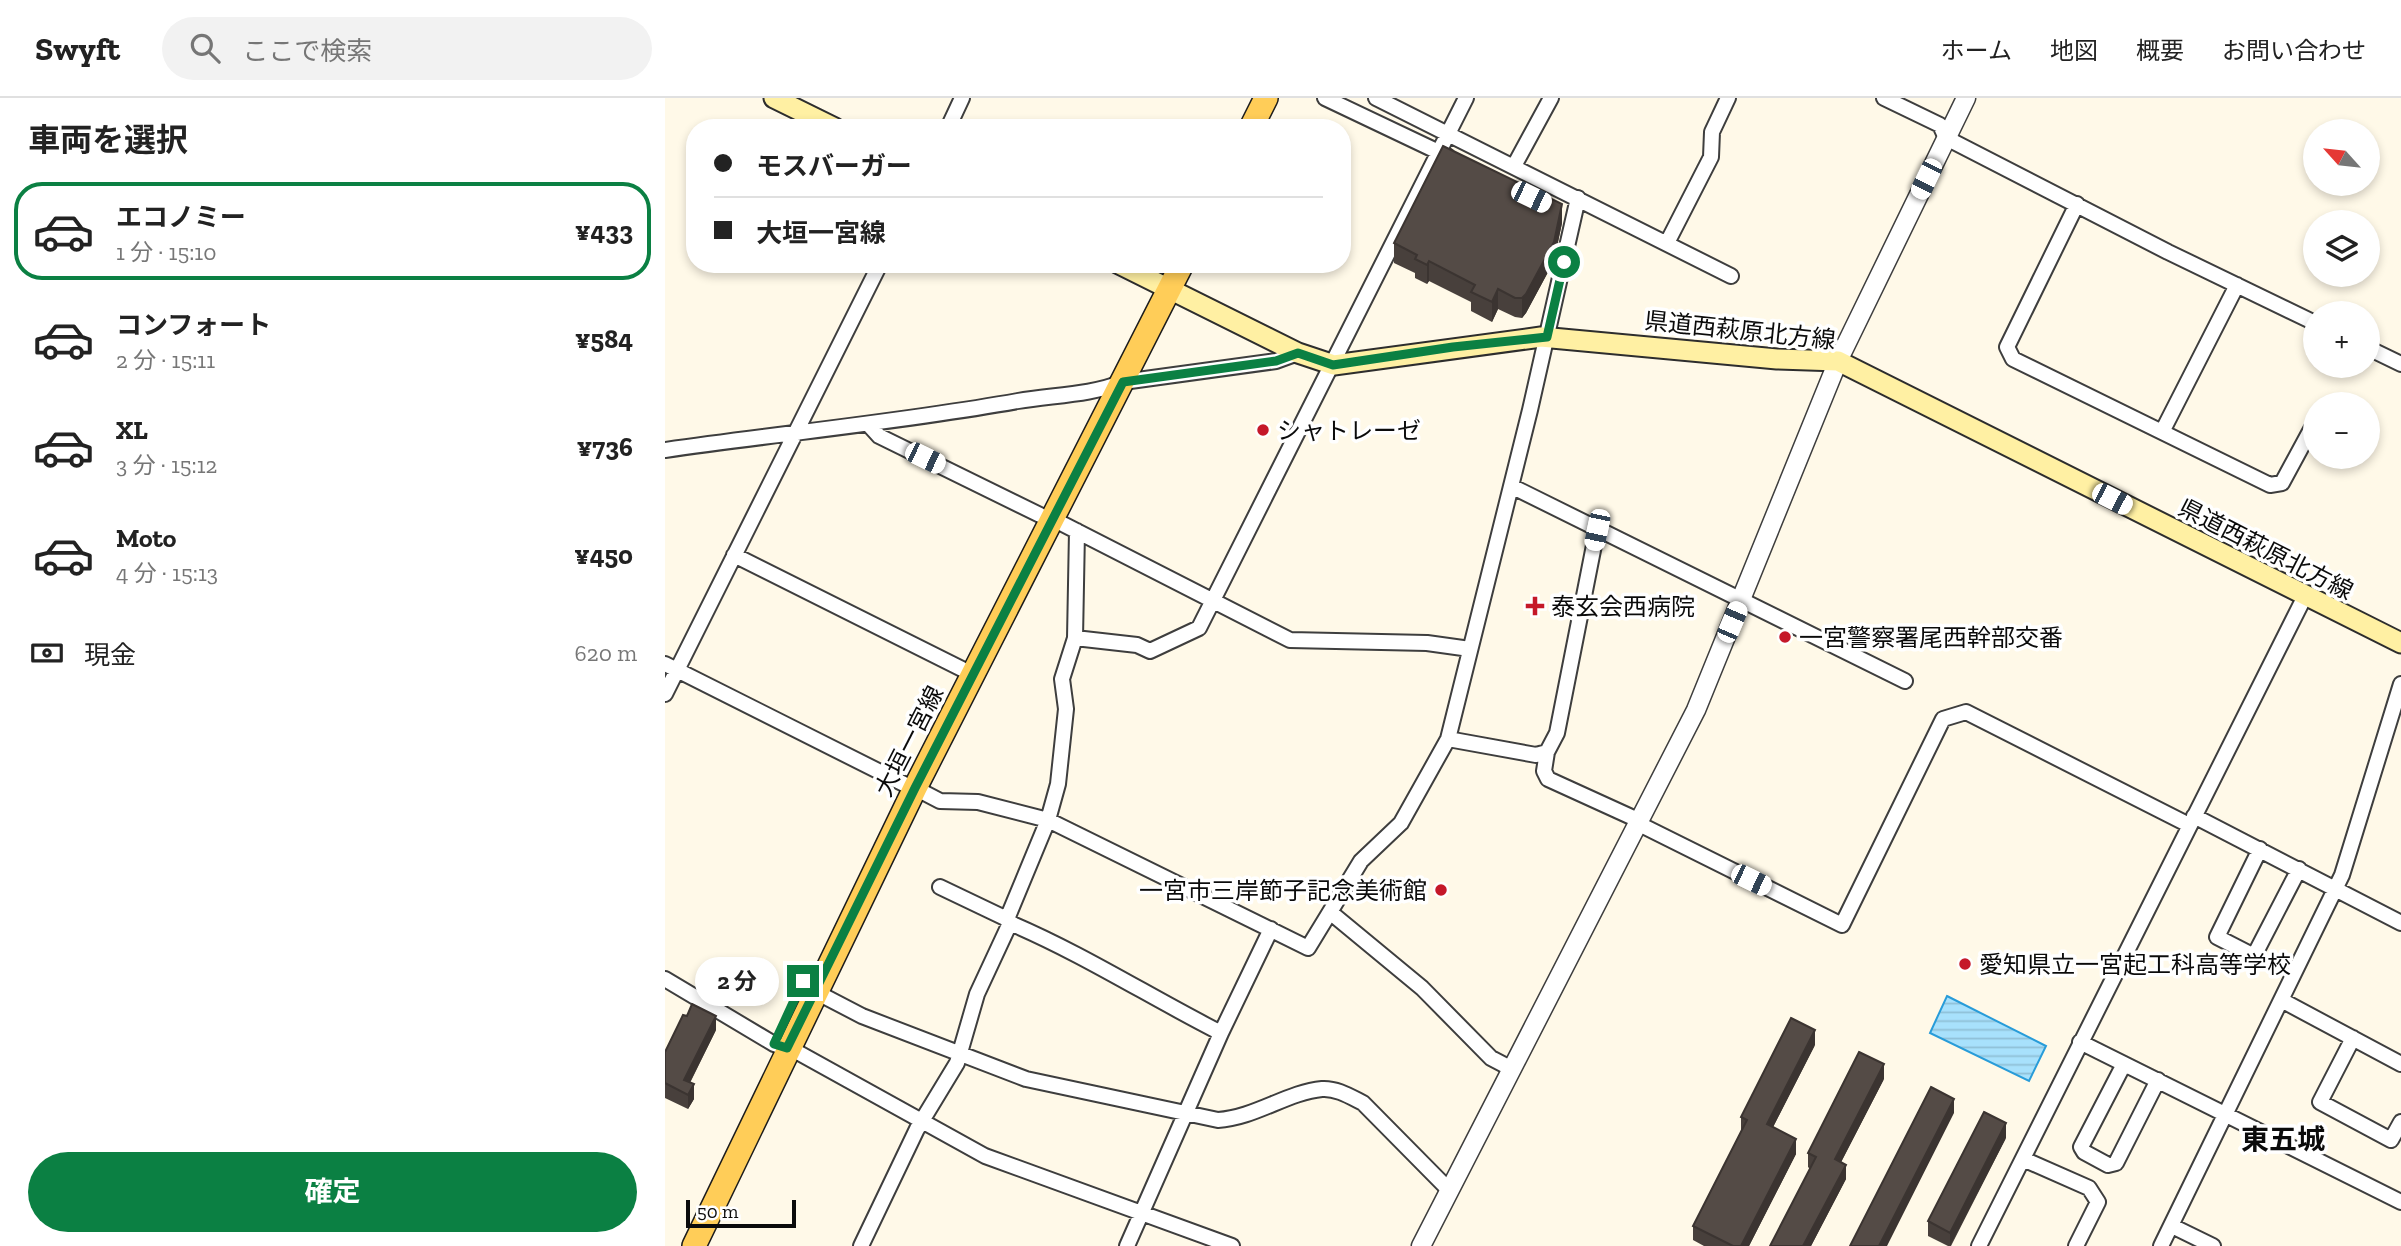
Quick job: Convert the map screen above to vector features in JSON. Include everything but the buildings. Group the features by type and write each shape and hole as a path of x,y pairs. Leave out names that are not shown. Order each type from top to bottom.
{"main road":[{"path":"774,98 817,119"},
{"path":"1238,119 1249,98"},
{"path":"1256,119 1266,98"},
{"name":"県道西萩原北方線","path":"1146,273 1164,279 1298,353 1333,365 1453,347 1547,337 1777,359 1838,361 2401,643"},
{"name":"大垣一宮線","path":"681,1246 909,786 1114,386 1164,279"},
{"name":"大垣一宮線","path":"694,1246 781,1046 814,991 962,669 1046,517"}],"street":[{"path":"952,119 963,98"},
{"path":"1325,98 1463,163"},
{"path":"1376,98 1731,276"},
{"path":"1075,638 1137,645 1150,651 1199,628 1466,98"},
{"path":"1514,166 1551,98"},
{"path":"1667,243 1711,157 1712,132 1728,98"},
{"path":"1884,98 1940,125 1946,138 2303,317"},
{"path":"1421,1246 1696,710 1838,361 1966,98"},
{"path":"671,667 940,801 978,802 1048,820 1308,948 1361,861 1401,823 1448,739 1547,337 1568,215 1578,198"},
{"path":"2077,204 2007,346 2013,359 2270,485 2282,483 2303,444"},
{"path":"665,694 671,667 734,555 876,273"},
{"path":"2162,432 2237,285"},
{"path":"665,450 869,425 1276,361 1298,353"},
{"path":"2380,354 2401,364"},
{"path":"869,425 879,436 1077,531 1290,640 1427,643 1470,649"},
{"path":"1511,486 1905,681"},
{"path":"1597,530 1557,733 1547,752 1544,771 1548,779 1842,925 1943,719 1966,712 2191,820 2260,849 2401,923"},
{"path":"861,1246 922,1121 957,1063 977,994 1048,820 1064,741 1066,709 1062,679 1075,638 1077,531"},
{"path":"734,555 962,669"},
{"path":"1979,1246 2305,596"},
{"path":"2161,1246 2336,888 2383,749 2401,684"},
{"path":"1448,739 1536,755 1547,752"},
{"path":"2260,849 2217,937 2254,956 2299,869"},
{"path":"940,887 1049,939 1164,1005 1221,1033"},
{"path":"1330,912 1422,988 1491,1058 1512,1069"},
{"path":"1127,1246 1221,1033 1271,929"},
{"path":"665,979 781,1046 985,1156 1232,1246"},
{"path":"814,991 862,1016 1026,1079 1187,1113 1229,1119 1321,1089 1346,1094 1363,1103 1450,1191"},
{"path":"2283,1001 2401,1064"},
{"path":"2353,1038 2320,1102 2391,1140 2401,1122"},
{"path":"2080,1042 2401,1202"},
{"path":"2124,1064 2081,1147 2084,1152 2108,1165 2116,1163 2158,1080"},
{"path":"2023,1159 2088,1188 2098,1202 2076,1246"},
{"path":"2172,1226 2213,1246"}],"water":[{"path":"1947,996 2046,1046 2029,1081 1930,1033"}],"place":[{"name":"シャトレーゼ","path":"1263,430"},
{"name":"泰玄会西病院","path":"1535,606"},
{"name":"一宮警察署尾西幹部交番","path":"1785,637"},
{"name":"一宮市三岸節子記念美術館","path":"1441,890"},
{"name":"愛知県立一宮起工科高等学校","path":"1965,964"}],"district":[{"name":"東五城","path":"2283,1139"}],"route":[{"path":"803,981 774,1044 787,1048 1051,518 1123,382 1276,361 1298,353 1333,365 1453,347 1547,337 1564,262"}]}
